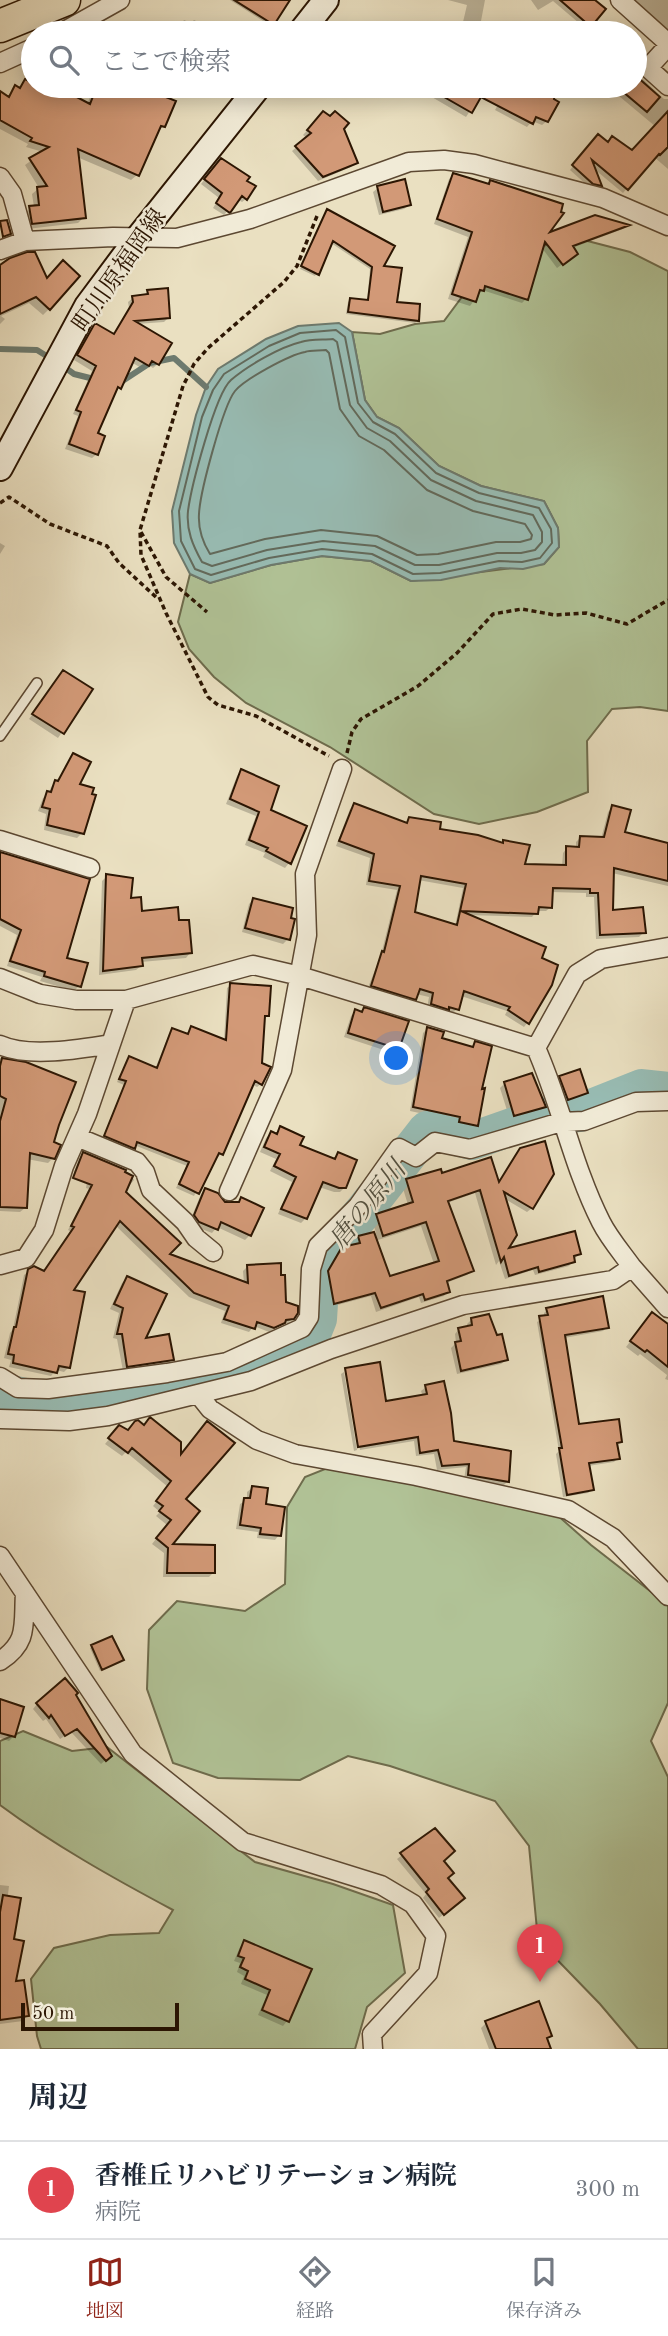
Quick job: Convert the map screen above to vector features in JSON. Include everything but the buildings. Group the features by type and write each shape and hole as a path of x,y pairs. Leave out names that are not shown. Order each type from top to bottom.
{"highway":[{"path":"0,26 64,0"}],"main road":[{"path":"309,21 326,0"},
{"name":"町川原福岡線","path":"0,468 87,306 249,98"}],"street":[{"path":"82,21 120,0"},
{"path":"620,0 643,21"},
{"path":"647,25 668,44 648,68 668,86"},
{"path":"0,63 21,53"},
{"path":"0,250 25,240 177,238 250,219 409,162 444,160 474,164 603,198 668,226"},
{"path":"0,177 12,194 25,240"},
{"path":"229,1191 282,1070 307,935 305,874 342,769"},
{"path":"0,840 90,868"},
{"path":"536,1048 577,974 601,959 668,947"},
{"path":"0,978 40,994 76,1000 126,1000 253,965 300,976 536,1048 549,1077 561,1122 602,1224 632,1267 668,1308"},
{"path":"0,1265 26,1258 44,1230 64,1166 87,1114 126,1000"},
{"path":"0,1045 28,1051 111,1044"},
{"path":"0,1377 18,1388 48,1389 227,1362 302,1328 309,1317 312,1269 318,1246 358,1206 398,1148 416,1157 435,1142 470,1149 561,1122 584,1121 636,1102 668,1101"},
{"path":"77,1137 137,1162 145,1172 151,1190 212,1252"},
{"path":"0,1419 68,1421 108,1416 251,1381 331,1349 463,1305 613,1280 632,1267"},
{"path":"207,1366 205,1392 210,1409 257,1440 295,1454 416,1476 568,1510 613,1538 668,1596"},
{"path":"0,1556 132,1755 243,1842 381,1885 413,1904 436,1936 428,1973 372,2034 373,2049"},
{"path":"0,1661 17,1649 23,1634 25,1593"}],"lane":[{"path":"0,736 37,683"}],"path":[{"path":"320,193 317,217 297,266 284,282 208,348 194,364 183,386 140,530 141,555 160,601 208,697 218,705 256,716 336,760 342,769"},
{"path":"0,503 9,497 50,524 107,546 118,563 160,601"},
{"path":"140,530 166,577 207,612"},
{"path":"342,769 352,732 361,719 418,686 457,653 494,614 522,608 555,615 586,613 627,624 668,600"}],"green space":[{"path":"576,238 630,252 668,271 668,711 640,707 612,709 587,741 588,792 537,812 479,824 434,814 330,747 246,703 214,677 189,649 178,622 190,574 210,583 271,565 322,556 371,561 411,581 544,564 559,547 558,528 544,501 481,486 439,466 399,428 377,417 365,400 352,332 380,334 415,324 444,321 479,274 538,247"},
{"path":"355,1457 547,1506 591,1545 668,1605 668,1703 651,1741 668,1777 668,2049 638,2049 600,2004 538,1940 529,1846 495,1801 390,1766 348,1756 300,1780 218,1778 173,1763 147,1689 149,1630 177,1601 245,1611 285,1584 287,1507 305,1477"},
{"path":"23,1731 72,1751 107,1747 255,1862 333,1884 393,1905 405,1973 367,2007 355,2049 41,2049 37,2036 31,1979 54,1948 110,1935 159,1933 173,1910 41,1834 0,1805 0,1741"}],"water":[{"path":"339,323 352,332 365,400 377,417 399,428 439,466 481,486 544,501 558,528 559,547 544,564 523,569 500,568 441,580 411,581 371,561 322,556 271,565 210,583 190,574 174,543 172,511 196,415 206,387 218,369 266,339 298,326"}],"waterway":[{"path":"0,349 37,350 53,360"},
{"path":"121,382 150,363 174,358 206,387"},
{"path":"63,366 74,374 98,380"},
{"name":"唐の原川","path":"0,1392 45,1401 165,1386 240,1369 310,1339 318,1319 321,1271 326,1255 427,1130 472,1141 540,1117 579,1113 642,1088 668,1091"}],"place":[{"name":"香椎丘リハビリテーション病院","path":"540,1982"}]}
